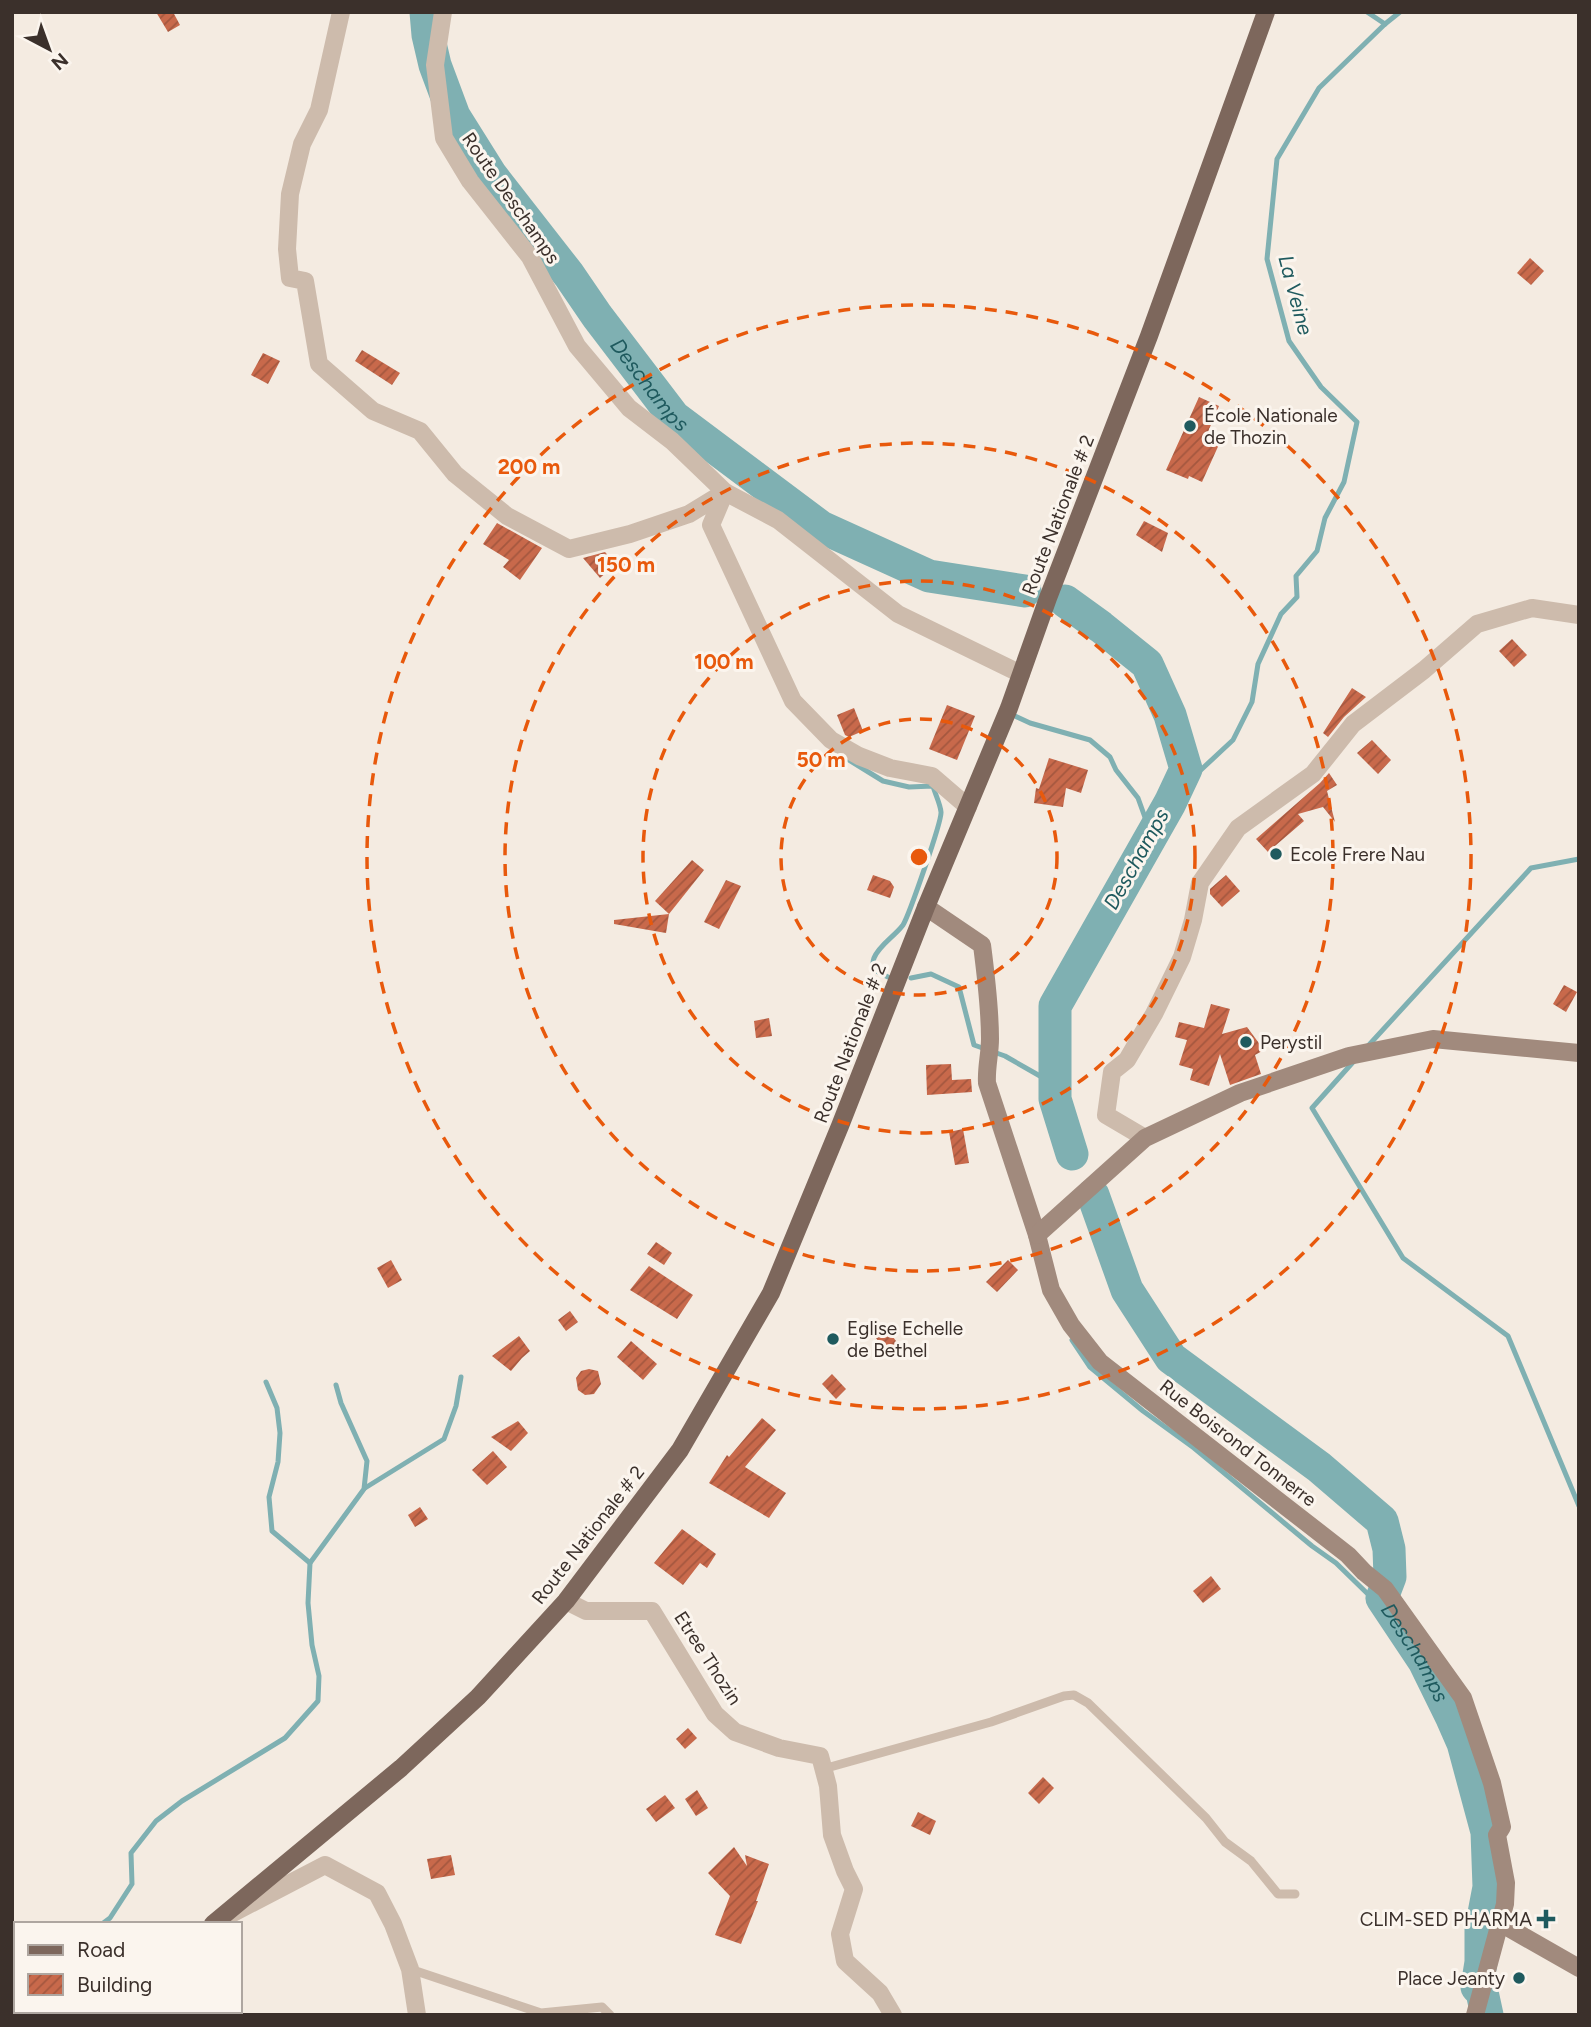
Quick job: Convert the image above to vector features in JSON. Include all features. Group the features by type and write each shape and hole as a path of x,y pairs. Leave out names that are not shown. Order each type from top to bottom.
{"main road":[{"name":"Route Nationale # 2","path":"215,1922 401,1768 478,1697 566,1601 680,1450 771,1293 1021,674 1149,336 1266,12"}],"street":[{"path":"341,12 319,110 302,144 290,194 287,249 290,278 305,281 319,365 373,411 420,431 455,474 507,516 569,549 630,534 689,514 725,492"},
{"name":"Route Deschamps","path":"443,12 435,65 444,138 470,181 530,257 577,346 629,408 672,441 725,492 778,520 898,614 1021,674"},
{"path":"725,492 711,525 793,701 831,740 859,756 890,768 932,776 968,807"},
{"path":"1145,1138 1106,1115 1112,1072 1127,1060 1154,1014 1182,957 1200,883 1238,828 1313,774 1353,724 1424,670 1477,624 1532,608 1579,615"},
{"name":"Rue Boisrond Tonnerre","path":"926,906 982,945 990,1041 987,1083 1037,1235 1051,1290 1071,1325 1100,1362 1353,1560 1385,1589 1463,1698 1492,1783 1502,1827 1497,1835 1506,1883 1505,1904 1475,2015"},
{"path":"1037,1235 1145,1138 1240,1093 1349,1056 1433,1039 1579,1053"},
{"name":"Etree Thozin","path":"566,1601 586,1611 652,1611 716,1714 735,1732 779,1748 820,1756 824,1769"},
{"path":"824,1769 832,1835 854,1889 840,1934 845,1961 880,1993 893,2015"},
{"path":"216,1922 325,1865 377,1893 393,1924 410,1969 417,2015"},
{"path":"1500,1923 1579,1968"}],"lane":[{"path":"824,1769 991,1722 1064,1696 1074,1695 1088,1703 1206,1818 1225,1842 1251,1861 1278,1894 1294,1894"},
{"path":"410,1969 541,2012 602,2007 610,2015"}],"building":[{"path":"156,12 173,12 180,25 168,32"},
{"path":"1530,258 1544,271 1531,285 1517,273"},
{"path":"362,350 400,373 392,385 355,361"},
{"path":"263,353 280,361 268,384 251,375"},
{"path":"1199,397 1219,406 1207,434 1221,440 1202,482 1166,470"},
{"path":"1144,521 1168,533 1162,552 1136,535"},
{"path":"497,523 542,548 520,580 503,567 509,560 483,544"},
{"path":"605,552 616,564 600,578 583,558"},
{"path":"1512,639 1527,655 1514,667 1499,651"},
{"path":"1352,688 1366,697 1344,717 1328,737 1323,733"},
{"path":"947,705 975,716 957,760 929,749"},
{"path":"854,708 863,731 849,737 845,735 837,715"},
{"path":"1372,740 1391,760 1378,774 1357,753"},
{"path":"1049,758 1088,770 1081,793 1066,788 1063,807 1034,803 1036,788 1039,789"},
{"path":"1329,773 1337,785 1327,791 1335,822 1323,807 1298,814 1304,821 1268,852 1256,839"},
{"path":"692,860 704,870 669,914 655,901"},
{"path":"873,875 890,881 894,887 890,898 867,890"},
{"path":"1226,875 1240,891 1222,907 1210,894 1210,889"},
{"path":"726,880 741,886 719,929 704,922"},
{"path":"669,914 666,933 614,924 614,920"},
{"path":"1564,985 1577,992 1566,1012 1553,1004"},
{"path":"1211,1004 1230,1009 1222,1034 1247,1027 1264,1050 1255,1055 1261,1074 1230,1085 1220,1054 1209,1086 1190,1080 1193,1069 1179,1065 1187,1040 1175,1037 1179,1022 1204,1028"},
{"path":"769,1018 772,1036 756,1038 754,1021"},
{"path":"951,1064 952,1080 971,1079 972,1092 927,1095 926,1065"},
{"path":"963,1129 969,1163 955,1165 949,1132"},
{"path":"656,1242 672,1253 664,1265 647,1254"},
{"path":"391,1260 402,1280 388,1288 377,1268"},
{"path":"1008,1260 1018,1270 997,1292 986,1282"},
{"path":"649,1266 693,1295 677,1319 630,1290"},
{"path":"570,1311 578,1322 566,1331 558,1320"},
{"path":"887,1329 899,1345 887,1353 876,1338"},
{"path":"519,1336 530,1351 511,1371 492,1356"},
{"path":"631,1341 657,1364 643,1380 617,1357"},
{"path":"581,1371 598,1371 601,1384 594,1394 585,1395 578,1390 576,1378"},
{"path":"832,1374 846,1389 836,1399 822,1384"},
{"path":"762,1418 776,1430 745,1467 786,1493 769,1518 709,1483 727,1455 729,1457"},
{"path":"518,1421 528,1433 511,1451 491,1437"},
{"path":"493,1451 507,1467 487,1485 472,1470"},
{"path":"420,1507 428,1519 415,1527 408,1515"},
{"path":"682,1529 716,1554 707,1568 700,1563 683,1585 654,1563"},
{"path":"1211,1576 1221,1589 1203,1603 1193,1591"},
{"path":"688,1728 697,1738 685,1749 676,1739"},
{"path":"1043,1777 1054,1788 1039,1804 1028,1793"},
{"path":"697,1790 708,1808 696,1816 685,1799"},
{"path":"665,1795 675,1808 656,1822 646,1809"},
{"path":"918,1812 936,1821 930,1835 911,1826"},
{"path":"734,1847 747,1866 745,1855 769,1864 741,1944 715,1935 730,1896 708,1873"},
{"path":"451,1855 455,1875 431,1879 427,1859"}],"waterway":[{"name":"Deschamps","path":"426,12 435,65 454,116 491,175 674,417 821,527 929,576 1025,591"},
{"path":"1367,12 1385,24"},
{"name":"La Veine","path":"1170,803 1189,781 1233,740 1252,702 1258,664 1281,614 1297,597 1296,576 1317,551 1325,518 1344,482 1357,422 1321,387 1289,341 1267,259 1277,159 1319,88 1400,12"},
{"name":"Deschamps","path":"1065,601 1147,664 1170,715 1186,769 1170,803 1055,1006 1055,1099 1072,1154"},
{"path":"1015,716 1090,740 1110,757 1116,770 1138,798 1151,834"},
{"path":"849,760 883,781 909,787 933,786 941,812 925,868 903,925 874,958 874,968 888,977"},
{"path":"1368,1046 1531,868 1579,859"},
{"path":"911,978 931,974 959,987 974,1045 1005,1056 1040,1076 1055,1080"},
{"path":"1354,1061 1312,1108 1403,1258 1508,1336 1579,1506"},
{"name":"Deschamps","path":"1093,1195 1127,1290 1171,1358 1319,1467 1382,1521 1389,1549 1390,1577 1382,1598 1424,1661 1452,1718 1463,1743 1487,1832 1489,1887 1481,1929 1481,1962 1477,1987 1482,1992 1487,2015"},
{"path":"1072,1340 1090,1367 1336,1563 1397,1620"},
{"path":"365,1488 444,1439 456,1406 461,1377"},
{"path":"266,1382 277,1408 280,1433 278,1462 269,1497 272,1531 310,1563"},
{"path":"105,1922 132,1884 131,1853 156,1821 182,1801 285,1738 318,1701 319,1676 312,1645 308,1603 310,1563 364,1489 367,1461 341,1403 336,1385"}],"place":[{"name":"École Nationale de Thozin","path":"1190,426"},
{"name":"Ecole Frere Nau","path":"1276,854"},
{"name":"Perystil","path":"1246,1042"},
{"name":"Eglise Echelle de Bethel","path":"833,1339"},
{"name":"CLIM-SED PHARMA","path":"1546,1919"},
{"name":"Place Jeanty","path":"1519,1978"}]}
